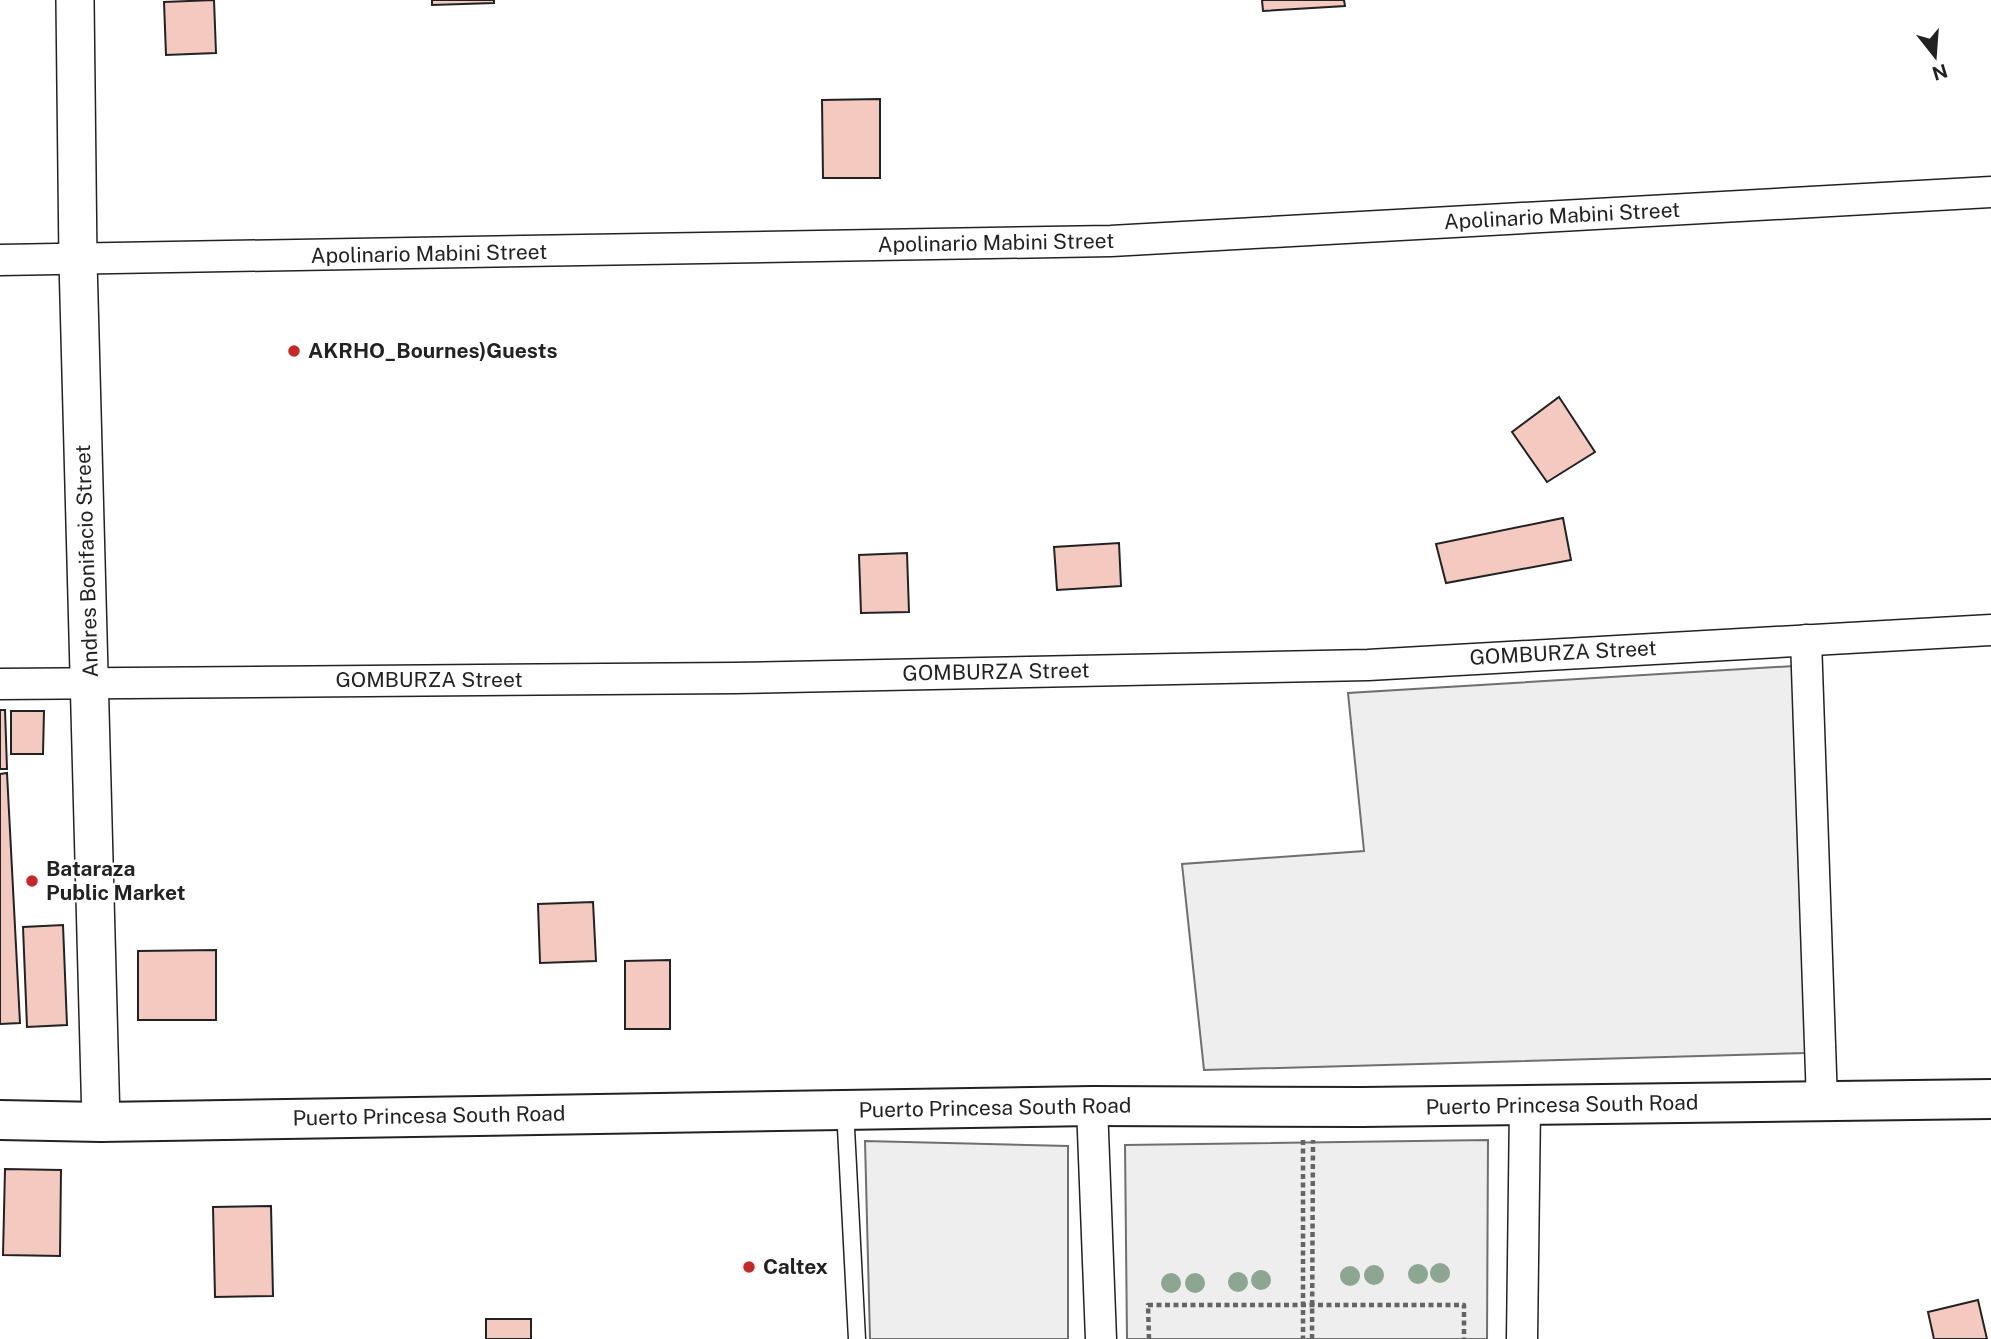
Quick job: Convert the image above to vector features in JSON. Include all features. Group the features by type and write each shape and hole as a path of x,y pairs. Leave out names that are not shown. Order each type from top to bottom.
{"main road":[{"name":"Puerto Princesa South Road","path":"0,1120 101,1122 845,1109 1991,1099"}],"street":[{"name":"Andres Bonifacio Street","path":"75,0 78,261 101,1122"},
{"name":"Apolinario Mabini Street","path":"0,260 78,261 1111,241 1991,192"},
{"name":"GOMBURZA Street","path":"0,684 749,678 1341,665 1991,630"},
{"path":"1806,640 1822,1102"},
{"path":"1522,1339 1525,1105"},
{"path":"1093,1106 1101,1339"}],"lane":[{"path":"845,1109 857,1339"}],"path":[{"path":"1303,1339 1308,1107"},
{"path":"1308,1107 1312,1339"},
{"path":"1149,1339 1148,1305 1464,1306 1464,1339"}],"shaded area":[{"path":"1794,666 1806,1053 1204,1070 1182,864 1364,851 1348,693"},
{"path":"1488,1140 1487,1339 1127,1339 1125,1145"},
{"path":"865,1141 1068,1146 1068,1339 870,1339"}],"building":[{"path":"214,0 216,53 166,55 164,2"},
{"path":"432,0 494,0 494,3 432,5"},
{"path":"1262,0 1344,0 1345,6 1263,11"},
{"path":"880,99 880,178 823,178 822,100"},
{"path":"1559,397 1595,452 1547,482 1512,432"},
{"path":"1563,518 1571,560 1446,583 1436,544"},
{"path":"1119,543 1121,586 1057,590 1054,547"},
{"path":"907,553 909,612 861,613 859,555"},
{"path":"0,710 5,710 7,769 0,769"},
{"path":"11,711 44,711 43,754 11,754"},
{"path":"7,773 20,1023 0,1024 0,774"},
{"path":"593,902 596,961 540,963 538,904"},
{"path":"63,925 67,1025 27,1027 23,927"},
{"path":"216,950 216,1020 138,1020 138,951"},
{"path":"670,960 670,1029 625,1029 625,961"},
{"path":"5,1169 61,1170 60,1256 3,1255"},
{"path":"271,1206 273,1296 215,1297 213,1207"},
{"path":"1978,1300 1987,1339 1934,1339 1928,1312"},
{"path":"486,1319 531,1319 531,1339 486,1339"}],"place":[{"name":"AKRHO_Bournes)Guests","path":"294,351"},
{"name":"Bataraza Public Market","path":"32,881"},
{"name":"Caltex","path":"749,1267"}]}
